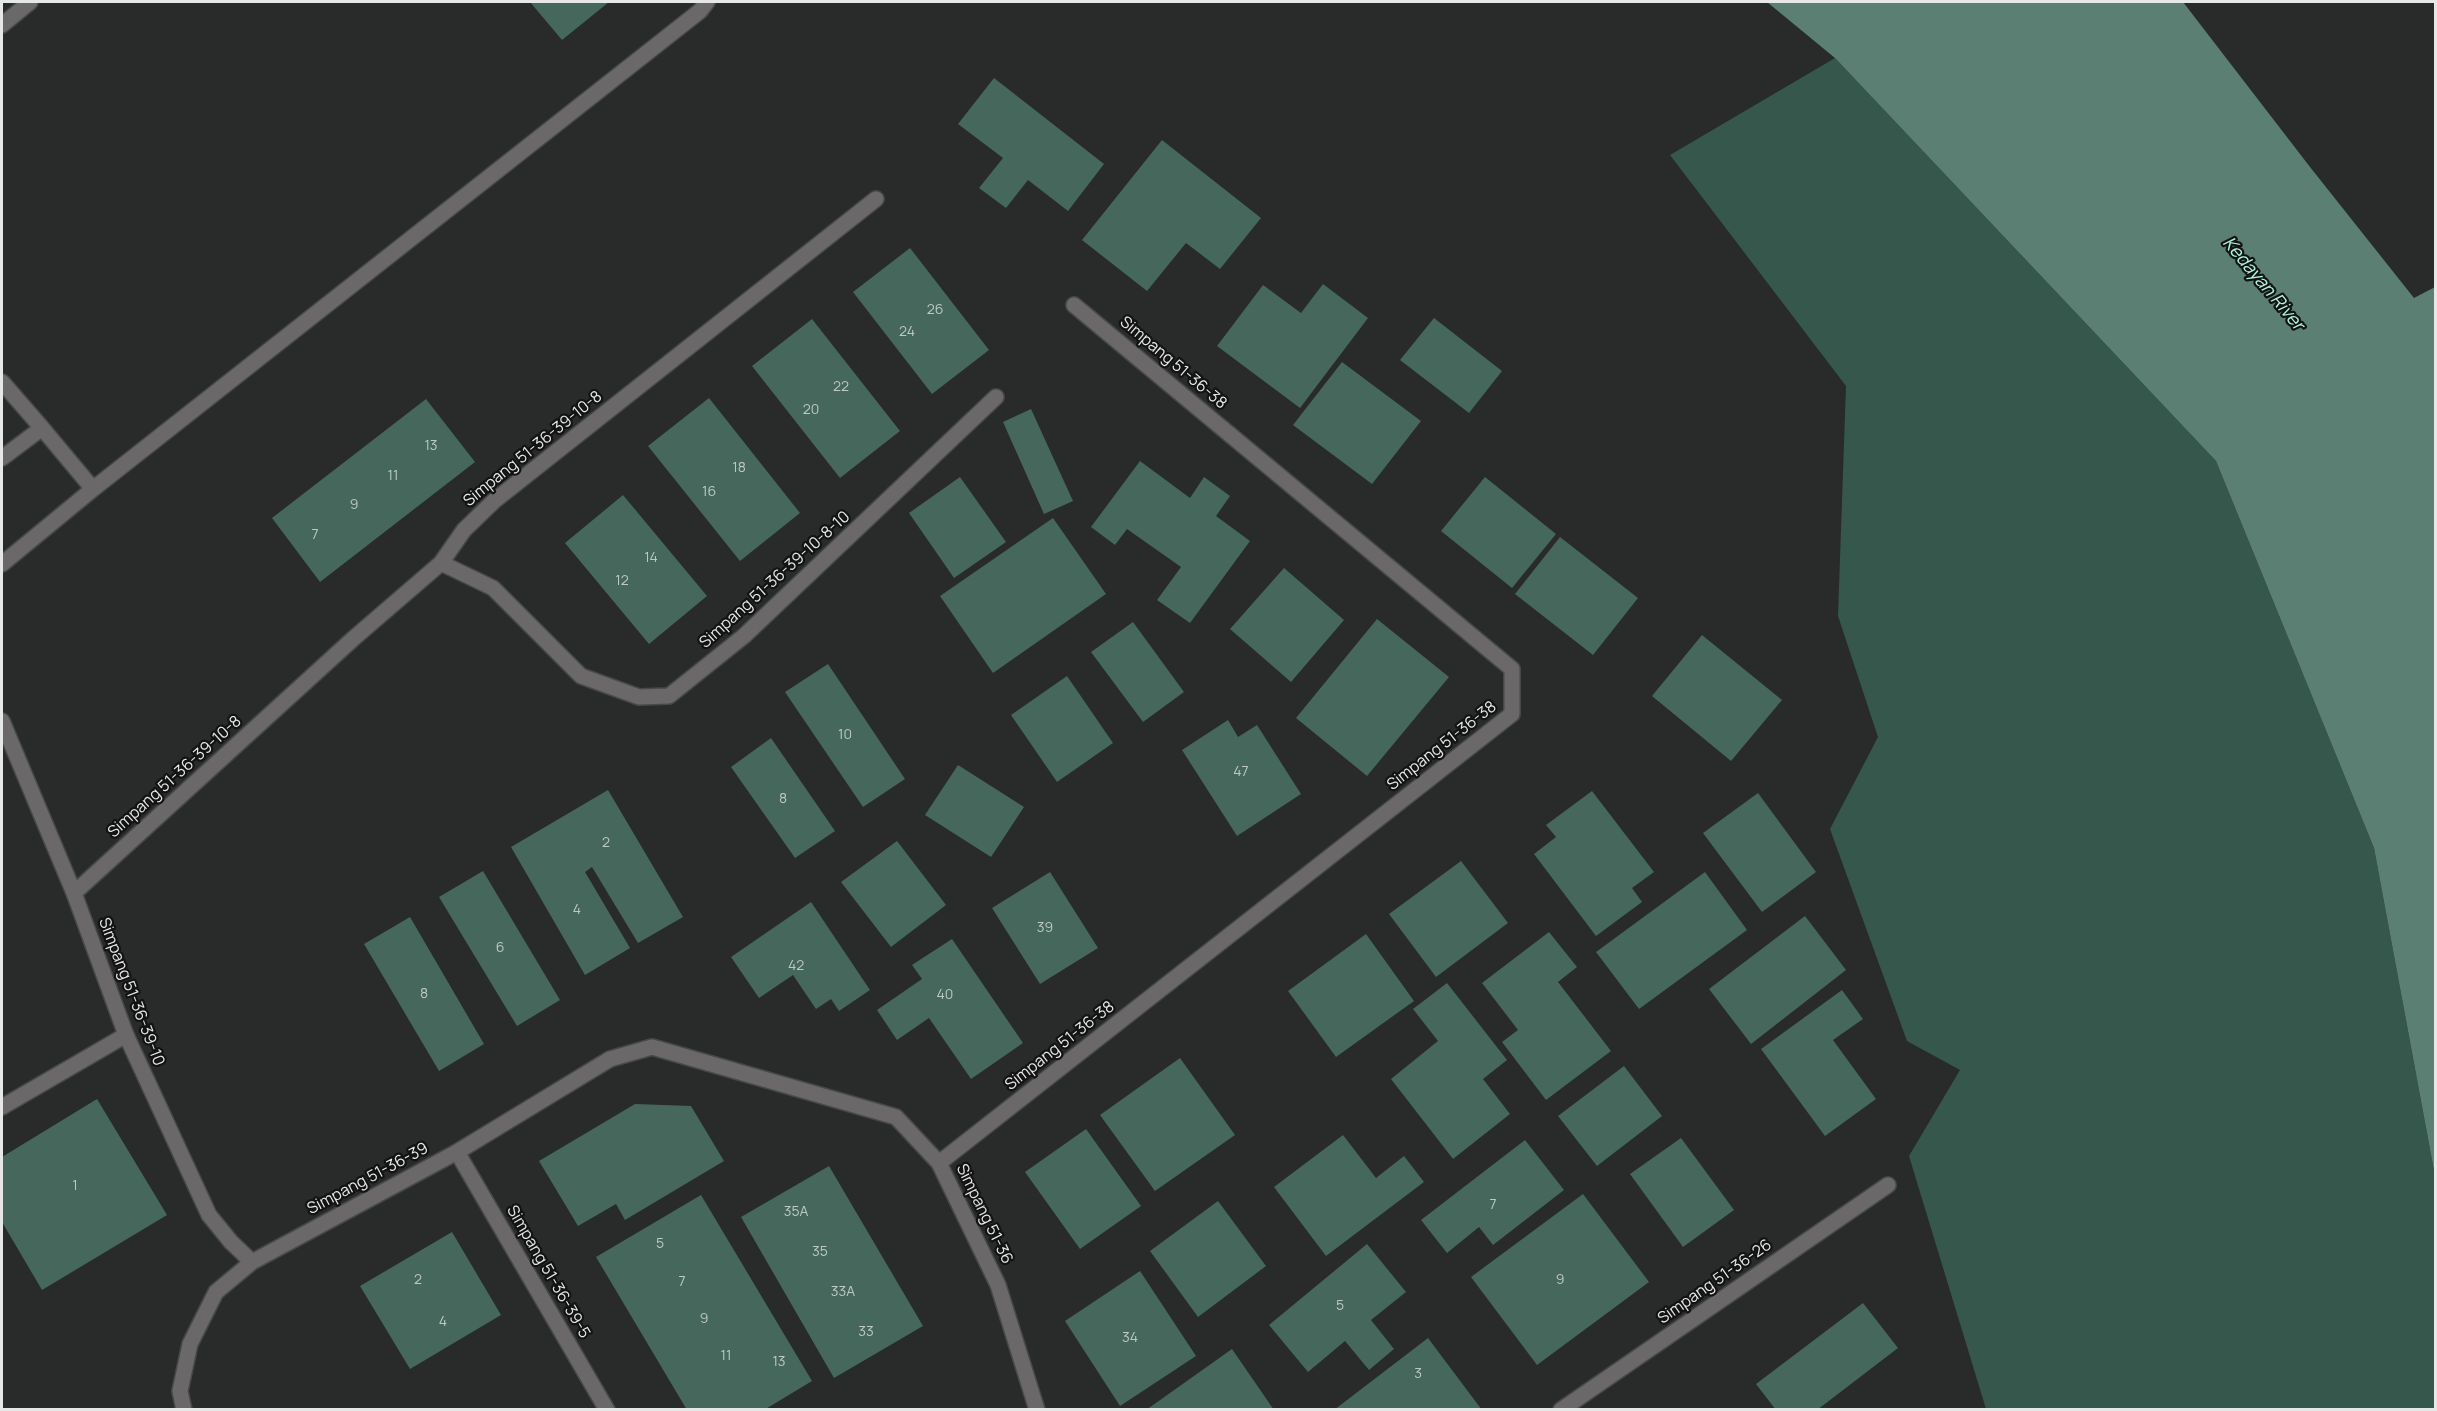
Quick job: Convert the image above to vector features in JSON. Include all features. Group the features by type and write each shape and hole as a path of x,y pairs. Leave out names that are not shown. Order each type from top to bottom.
{"street":[{"path":"2,25 30,2"},
{"path":"2,564 93,489 700,10 707,2"},
{"name":"Simpang 51-36-39-10-8","path":"74,893 354,638 441,563 464,530 494,501 876,199"},
{"name":"Simpang 51-36-38","path":"939,1163 1512,714 1512,669 1074,305"},
{"path":"2,382 93,489"},
{"name":"Simpang 51-36-39-10-8-10","path":"441,563 493,588 581,676 639,697 669,696 744,636 996,397"},
{"path":"2,458 42,428"},
{"name":"Simpang 51-36-39-10","path":"2,720 74,893 126,1035 209,1215 231,1242 252,1262"},
{"path":"2,1107 126,1035"},
{"name":"Simpang 51-36","path":"652,1047 896,1117 939,1163 998,1285 1037,1410"},
{"name":"Simpang 51-36-39","path":"184,1410 180,1390 190,1344 216,1292 252,1262 457,1152 610,1059 652,1047"},
{"name":"Simpang 51-36-39-5","path":"457,1152 608,1410"},
{"name":"Simpang 51-36-26","path":"1561,1410 1888,1185"}],"shaded area":[{"path":"1835,58 2216,461 2374,848 2435,1176 2435,1409 1986,1409 1909,1156 1960,1070 1907,1041 1830,829 1878,737 1838,616 1846,386 1670,155"}],"water":[{"name":"Kedayan River","path":"1767,2 2183,2 2414,298 2435,287 2435,1176 2374,848 2216,461 1835,58"}],"building":[{"path":"530,2 609,2 562,40"},
{"path":"994,78 1104,164 1068,211 1028,180 1006,208 979,188 1003,158 958,124"},
{"path":"1162,140 1261,218 1220,269 1186,243 1147,291 1082,240"},
{"path":"910,248 989,350 932,394 853,292"},
{"path":"1323,284 1368,318 1300,408 1217,346 1263,285 1301,313"},
{"path":"1434,318 1502,371 1469,413 1400,360"},
{"path":"812,319 900,431 840,478 752,366"},
{"path":"1342,362 1421,421 1372,484 1293,425"},
{"path":"709,398 800,513 740,561 648,446"},
{"path":"426,399 475,462 320,582 272,518"},
{"path":"1031,409 1073,501 1044,514 1003,422"},
{"path":"1140,461 1190,498 1204,477 1230,496 1216,516 1250,541 1190,623 1157,600 1181,567 1127,529 1115,545 1091,527"},
{"path":"960,477 1006,542 954,578 909,513"},
{"path":"1485,477 1556,534 1512,588 1441,531"},
{"path":"623,495 707,596 649,644 565,543"},
{"path":"1053,518 1106,594 993,673 940,596"},
{"path":"1560,537 1638,598 1593,655 1515,594"},
{"path":"1284,568 1344,620 1291,682 1230,629"},
{"path":"1377,619 1449,677 1367,776 1296,718"},
{"path":"1133,622 1184,692 1143,722 1091,652"},
{"path":"1702,635 1782,700 1731,761 1652,696"},
{"path":"828,664 905,779 863,807 785,692"},
{"path":"1067,676 1113,743 1057,782 1011,715"},
{"path":"1228,720 1238,737 1257,725 1301,794 1237,836 1182,750"},
{"path":"771,738 835,831 795,858 731,767"},
{"path":"958,765 1024,807 991,857 925,815"},
{"path":"608,790 683,917 638,943 592,867 585,872 630,948 585,975 511,847"},
{"path":"1592,791 1654,872 1632,888 1642,902 1596,936 1534,854 1556,837 1546,825"},
{"path":"1758,793 1816,872 1762,912 1703,833"},
{"path":"897,841 946,905 891,947 841,882"},
{"path":"1461,861 1508,923 1436,977 1389,914"},
{"path":"483,871 560,1000 517,1026 439,897"},
{"path":"1050,872 1098,948 1040,984 992,908"},
{"path":"1705,872 1747,930 1639,1009 1596,952"},
{"path":"811,902 870,990 839,1011 831,999 816,1009 793,975 759,998 731,957"},
{"path":"1805,916 1846,970 1751,1044 1709,989"},
{"path":"410,917 484,1044 439,1071 364,944"},
{"path":"1549,932 1577,967 1558,982 1611,1051 1546,1100 1502,1042 1518,1030 1482,983"},
{"path":"1366,934 1414,1001 1336,1057 1288,991"},
{"path":"952,939 1023,1043 971,1079 929,1018 897,1040 877,1010 922,979 912,965"},
{"path":"1447,983 1507,1060 1483,1079 1510,1114 1453,1159 1391,1079 1438,1041 1413,1009"},
{"path":"1842,990 1863,1019 1833,1040 1876,1099 1825,1136 1761,1049"},
{"path":"1180,1058 1235,1135 1155,1191 1100,1115"},
{"path":"1624,1066 1662,1116 1597,1166 1558,1116"},
{"path":"97,1099 167,1215 42,1290 2,1222 2,1157"},
{"path":"635,1104 691,1106 724,1161 625,1220 616,1204 578,1226 539,1161"},
{"path":"1086,1129 1141,1206 1080,1249 1025,1172"},
{"path":"1343,1135 1376,1178 1404,1156 1424,1182 1326,1256 1274,1187"},
{"path":"1681,1138 1734,1210 1683,1247 1630,1174"},
{"path":"1525,1140 1564,1190 1493,1245 1479,1227 1447,1253 1421,1220"},
{"path":"829,1166 923,1326 834,1378 741,1217"},
{"path":"1583,1194 1649,1282 1537,1365 1471,1277"},
{"path":"701,1195 812,1381 764,1410 687,1410 596,1257"},
{"path":"1218,1201 1266,1266 1198,1317 1150,1251"},
{"path":"452,1232 501,1315 410,1369 360,1286"},
{"path":"1367,1244 1406,1292 1371,1320 1394,1349 1369,1370 1345,1341 1308,1372 1269,1325"},
{"path":"1140,1271 1196,1356 1120,1406 1065,1321"},
{"path":"1863,1303 1898,1348 1817,1410 1776,1410 1756,1384"},
{"path":"1428,1338 1482,1410 1334,1410"},
{"path":"1232,1349 1274,1410 1146,1410"}]}
